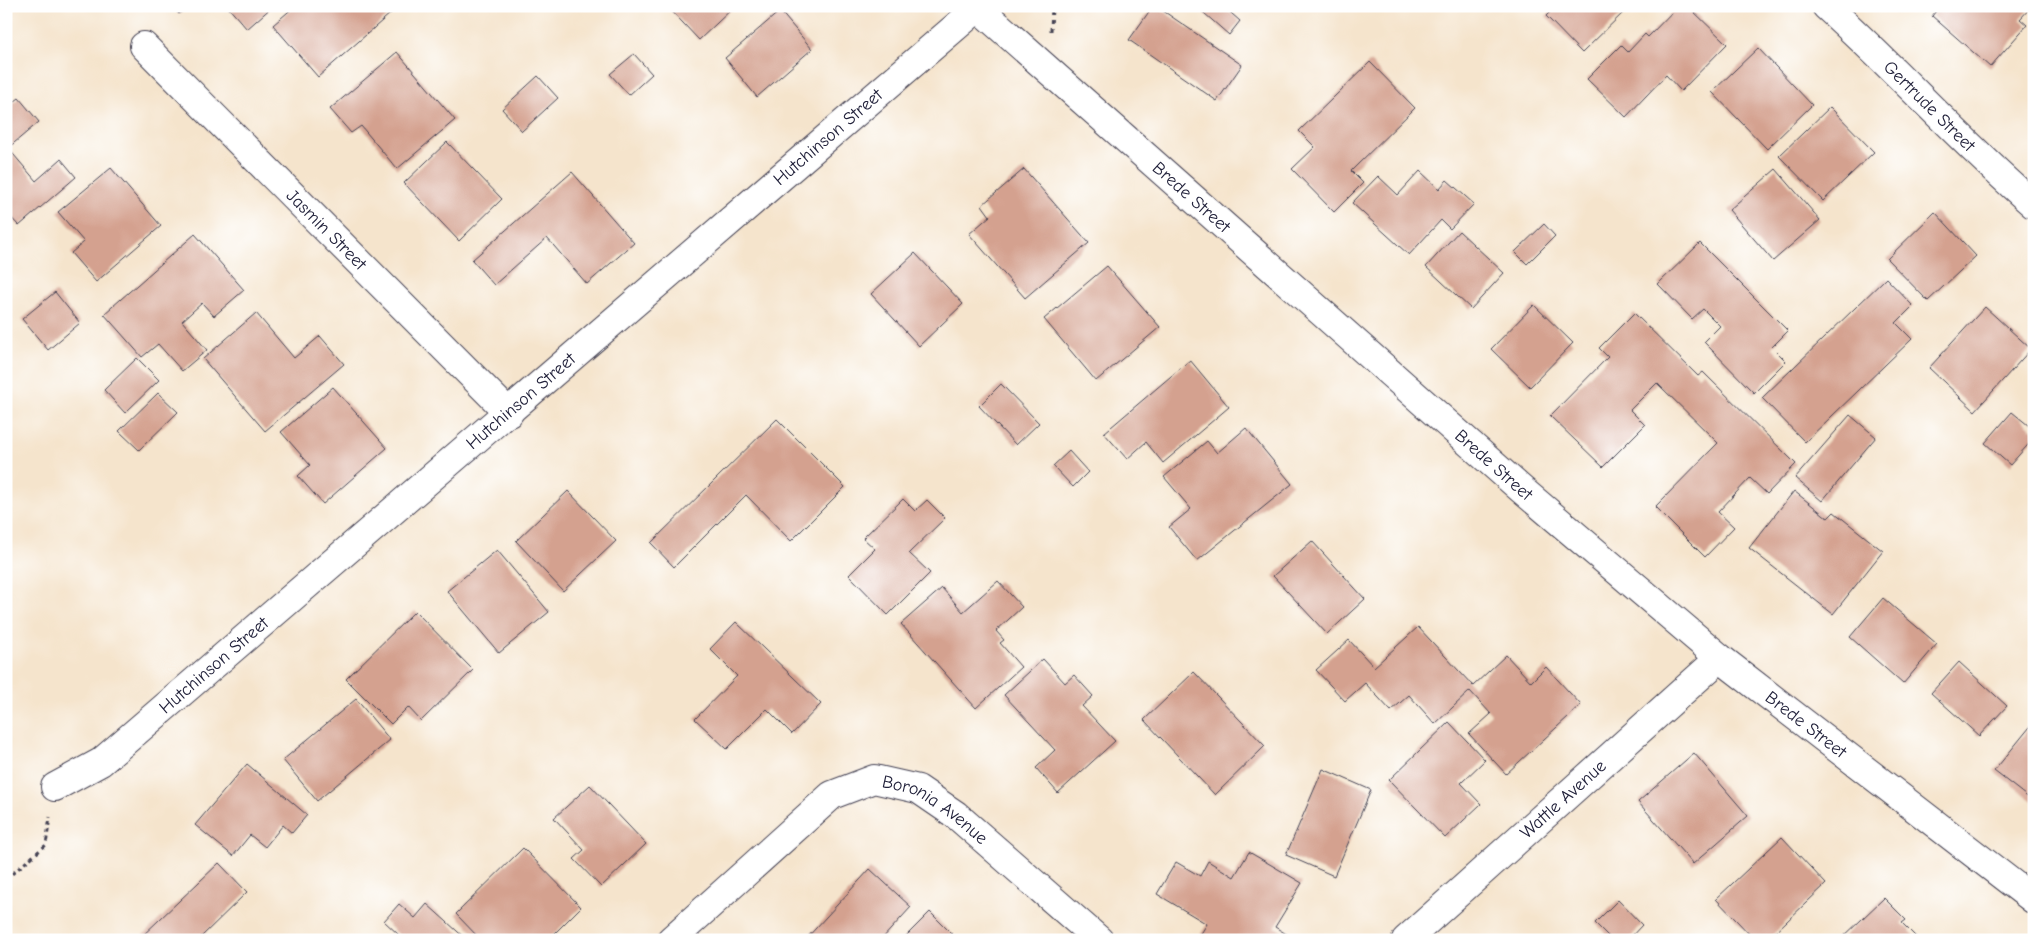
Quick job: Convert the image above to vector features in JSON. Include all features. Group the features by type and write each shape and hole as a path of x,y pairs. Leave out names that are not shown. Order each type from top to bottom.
{"street":[{"name":"Gertrude Street","path":"1826,6 1862,38 1993,170 2034,205"},
{"name":"Hutchinson Street","path":"55,787 101,762 509,413 978,7"},
{"name":"Brede Street","path":"978,7 1520,489 1720,658 2034,900"},
{"name":"Jasmin Street","path":"144,46 509,413"},
{"name":"Wattle Avenue","path":"1406,940 1720,658"},
{"name":"Boronia Avenue","path":"671,940 832,795 874,779 918,789 956,816 1099,940"}],"path":[{"path":"1050,35 1052,6"},
{"path":"6,879 46,845"}],"building":[{"path":"171,6 188,6 179,14"},
{"path":"227,6 273,6 247,29"},
{"path":"295,6 399,6 318,77 273,25"},
{"path":"667,6 735,6 699,40"},
{"path":"1153,6 1156,6 1242,65 1217,101 1129,40"},
{"path":"1196,6 1223,6 1240,21 1229,35"},
{"path":"1556,6 1630,6 1582,53 1546,16"},
{"path":"1678,6 1688,6 1727,44 1681,91 1666,75 1626,117 1587,79 1621,45 1628,52 1645,34 1648,37"},
{"path":"1940,6 2032,6 2020,19 2027,25 1990,67 1932,16"},
{"path":"780,11 812,49 757,97 725,58"},
{"path":"1758,48 1812,105 1767,149 1712,92"},
{"path":"397,52 455,120 397,169 361,126 351,133 330,109"},
{"path":"634,54 652,74 629,95 610,74"},
{"path":"1370,62 1415,108 1351,171 1363,183 1334,212 1292,169 1315,147 1299,131"},
{"path":"538,76 558,98 522,131 502,109"},
{"path":"19,98 39,122 8,148 36,181 61,159 76,177 19,226 6,212 6,108"},
{"path":"1830,107 1874,152 1823,201 1779,156"},
{"path":"447,142 502,199 459,241 404,183"},
{"path":"111,168 161,226 96,282 71,253 84,242 58,212"},
{"path":"1024,169 1089,243 1025,298 969,234 990,216 982,205"},
{"path":"1776,169 1820,220 1773,261 1729,210"},
{"path":"1420,171 1439,189 1447,180 1474,204 1450,229 1441,220 1409,255 1352,203 1378,176 1398,195"},
{"path":"572,172 634,243 587,284 547,238 494,285 472,260"},
{"path":"1935,212 1976,256 1928,301 1887,259"},
{"path":"1544,224 1555,236 1527,264 1515,252"},
{"path":"1459,231 1504,273 1471,309 1426,267"},
{"path":"195,234 244,290 214,316 202,303 182,321 207,350 182,371 158,344 142,357 104,314"},
{"path":"1700,243 1788,331 1772,347 1786,361 1754,393 1704,342 1720,326 1703,309 1692,319 1658,284"},
{"path":"915,253 963,304 919,346 871,294"},
{"path":"1107,266 1160,327 1096,381 1044,319"},
{"path":"1886,278 1913,306 1896,323 1912,339 1805,442 1762,398"},
{"path":"55,292 80,323 48,350 22,319"},
{"path":"1534,305 1573,343 1530,387 1491,349"},
{"path":"1985,307 2031,349 1975,411 1929,368"},
{"path":"256,313 294,358 320,336 344,364 265,431 203,359"},
{"path":"1634,313 1698,376 1703,372 1796,464 1767,494 1750,478 1718,512 1734,527 1705,557 1655,507 1718,443 1657,383 1630,410 1645,425 1603,467 1550,416 1608,357 1599,348"},
{"path":"137,358 159,380 125,413 104,390"},
{"path":"1190,360 1229,407 1163,463 1146,442 1127,459 1104,433"},
{"path":"1001,384 1039,423 1016,445 979,406"},
{"path":"333,387 387,448 323,504 298,476 310,465 281,432"},
{"path":"158,393 178,412 139,450 119,431"},
{"path":"2012,412 2034,430 2034,438 2010,465 1985,443"},
{"path":"1850,415 1876,437 1822,501 1795,478"},
{"path":"777,419 845,487 791,541 746,495 674,567 651,543"},
{"path":"1246,428 1292,484 1197,561 1169,527 1191,509 1164,477 1207,441 1217,453"},
{"path":"1069,451 1088,472 1073,487 1053,466"},
{"path":"568,491 616,541 563,591 516,541"},
{"path":"1794,491 1828,518 1834,512 1883,551 1833,614 1749,548"},
{"path":"903,499 915,511 927,500 945,518 909,553 930,573 888,615 849,575 875,549 863,538"},
{"path":"1312,541 1365,599 1327,634 1273,576"},
{"path":"497,550 549,612 499,653 447,591"},
{"path":"998,581 1022,607 996,631 1004,640 1000,643 1021,667 976,708 901,624 942,588 963,612"},
{"path":"1883,598 1937,644 1903,684 1850,637"},
{"path":"415,611 473,670 421,721 408,707 391,724 346,679"},
{"path":"736,622 821,704 792,734 767,709 727,749 695,719 737,676 710,649"},
{"path":"1418,627 1473,686 1506,655 1531,682 1546,667 1581,705 1506,774 1469,734 1491,714 1470,691 1435,724 1409,695 1391,711 1365,683 1345,701 1316,670 1349,640 1374,667"},
{"path":"1043,659 1065,683 1074,675 1093,696 1082,706 1115,741 1058,793 1036,768 1055,750 1004,695"},
{"path":"1959,662 2007,706 1979,736 1931,693"},
{"path":"1194,672 1265,746 1215,795 1144,720"},
{"path":"356,699 390,740 317,801 283,760"},
{"path":"1449,722 1485,760 1461,783 1481,804 1445,838 1389,780"},
{"path":"2034,722 2034,802 1994,771"},
{"path":"1694,753 1748,816 1693,864 1638,802"},
{"path":"247,764 307,815 292,833 283,825 265,847 250,835 233,856 195,825"},
{"path":"1323,769 1371,790 1334,876 1286,855"},
{"path":"590,785 646,844 601,887 574,859 584,850 554,818"},
{"path":"1782,837 1826,884 1767,940 1755,940 1716,899"},
{"path":"523,848 581,907 548,940 481,940 456,914"},
{"path":"1249,852 1302,883 1275,927 1296,940 1197,940 1207,924 1157,894 1176,862 1200,876 1208,861 1234,877"},
{"path":"219,863 247,892 198,940 141,940 140,938"},
{"path":"870,869 911,907 881,940 805,940"},
{"path":"1884,898 1906,920 1902,923 1919,940 1840,940"},
{"path":"1618,900 1642,925 1628,940 1612,940 1595,923"},
{"path":"399,904 415,918 427,904 467,940 395,940 399,935 384,921"},
{"path":"930,912 958,940 902,940"}]}
